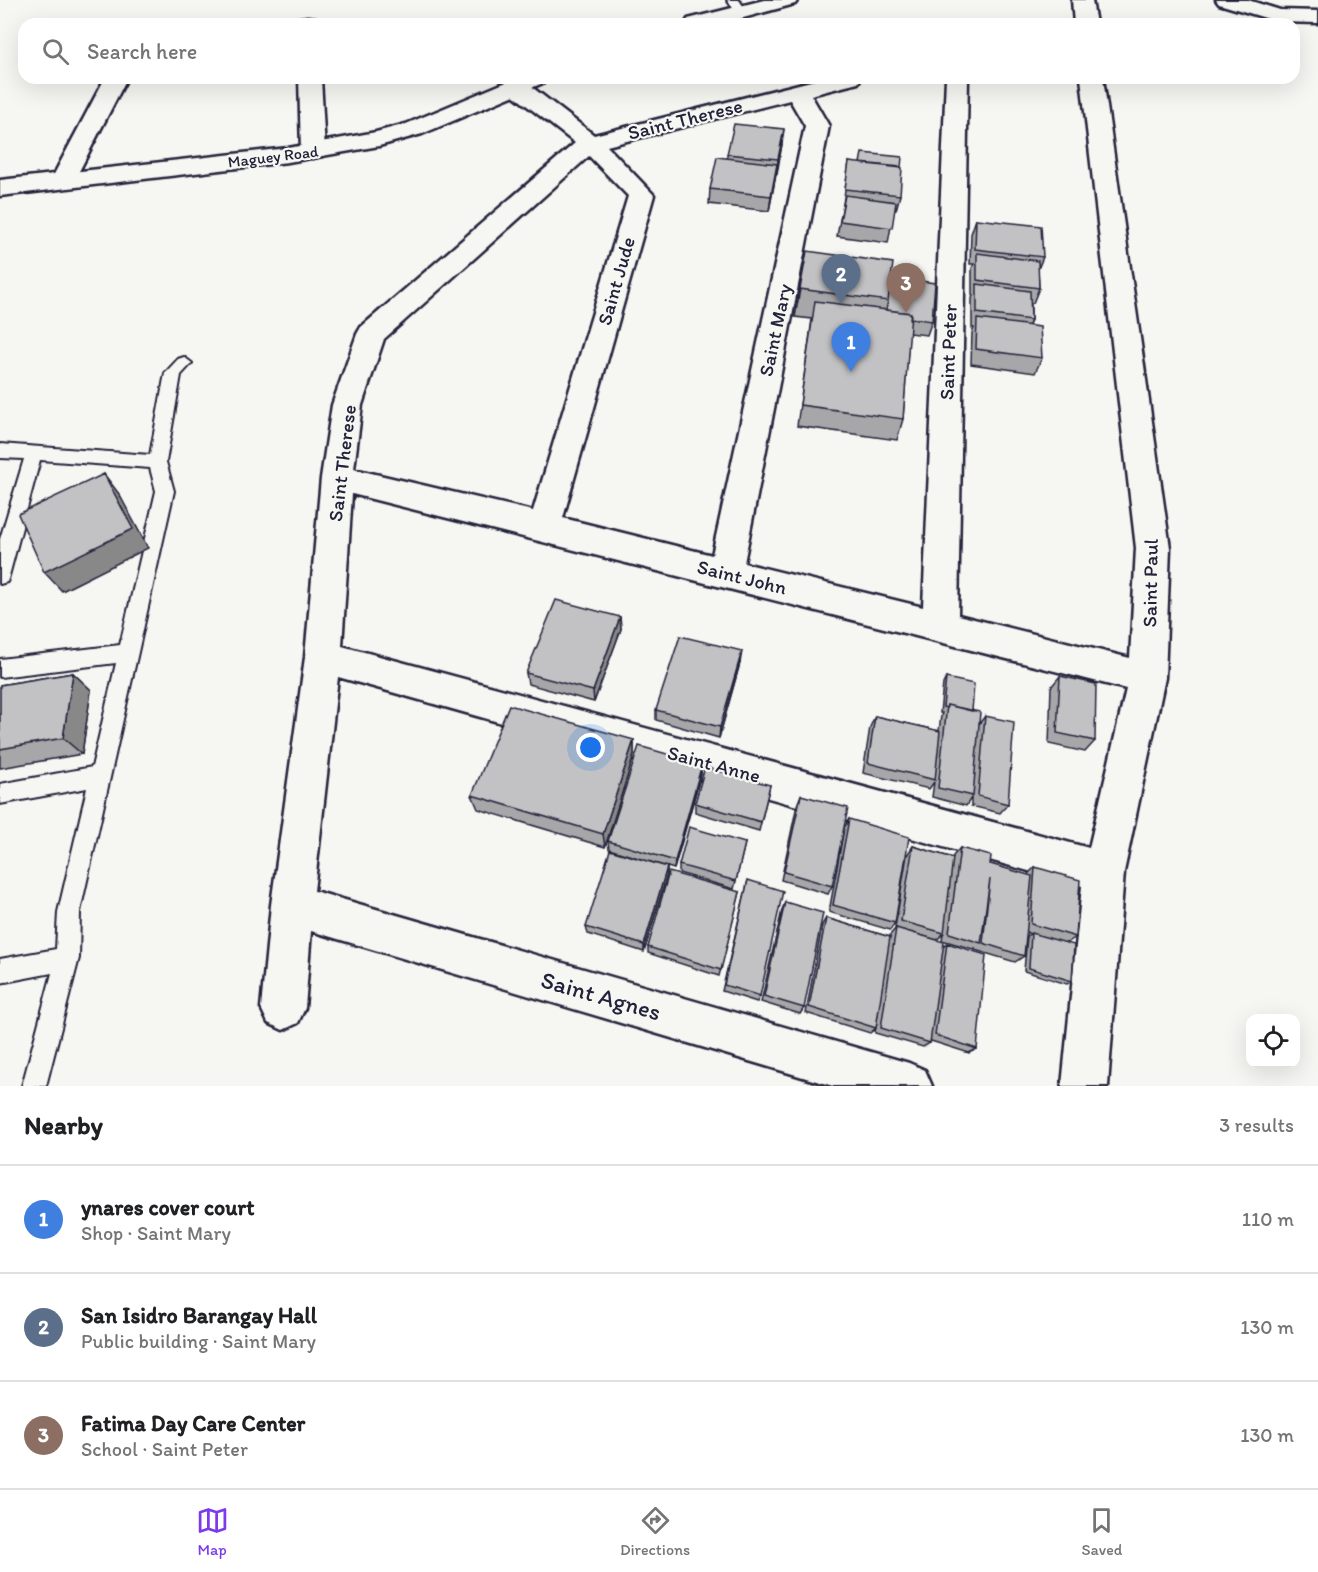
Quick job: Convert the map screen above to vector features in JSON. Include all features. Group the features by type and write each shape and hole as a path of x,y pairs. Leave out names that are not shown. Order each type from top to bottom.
{"street":[{"path":"710,18 738,6 788,0"},
{"path":"1082,0 1084,18"},
{"path":"1226,0 1279,16 1318,17"},
{"path":"63,180 113,84"},
{"path":"310,84 313,151"},
{"name":"Maguey Road","path":"0,188 313,151 379,139 414,129 521,84"},
{"name":"Saint Jude","path":"528,84 641,195 544,527"},
{"name":"Saint Therese","path":"283,1008 292,905 323,657 337,478 347,405 371,334 590,143 826,84"},
{"name":"Saint Peter","path":"940,626 957,84"},
{"name":"Saint Paul","path":"1085,1086 1104,872 1147,678 1153,548 1093,84"},
{"name":"Saint Mary","path":"725,573 817,126 797,91"},
{"name":"Saint John","path":"337,478 544,527 1147,678"},
{"name":"Saint Anne","path":"323,657 1104,872"},
{"name":"Saint Agnes","path":"292,905 909,1086"}],"lane":[{"path":"34,1086 67,958 69,912 165,491 156,462 173,373 184,363"},
{"path":"0,451 156,462"},
{"path":"0,576 4,547 34,453"},
{"path":"0,668 128,653"},
{"path":"0,794 99,776"},
{"path":"0,971 67,958"}],"building":[{"path":"734,124 784,129 778,159 727,154"},
{"path":"862,153 902,157 901,167 860,163"},
{"path":"717,157 777,164 771,196 710,189"},
{"path":"849,162 902,168 900,195 845,189"},
{"path":"845,195 896,202 892,228 840,221"},
{"path":"976,219 1041,226 1043,257 975,249"},
{"path":"807,251 893,263 888,301 800,289"},
{"path":"977,253 1038,261 1039,288 977,280"},
{"path":"891,277 935,283 932,321 910,318 911,313 886,310"},
{"path":"977,284 1030,291 1031,320 977,313"},
{"path":"815,301 911,313 903,419 800,405"},
{"path":"977,319 1040,327 1042,358 976,349"},
{"path":"104,474 133,529 44,572 18,514"},
{"path":"556,600 620,617 593,691 526,673"},
{"path":"680,636 742,651 720,727 656,710"},
{"path":"73,673 63,738 0,749 0,685"},
{"path":"1060,676 1096,684 1095,741 1057,733"},
{"path":"946,678 974,684 972,711 947,705 946,708 943,707"},
{"path":"509,705 634,740 603,834 472,795"},
{"path":"947,705 980,712 973,796 938,788"},
{"path":"875,716 940,731 935,780 868,763"},
{"path":"985,716 1014,722 1008,804 978,796"},
{"path":"639,746 702,764 675,861 608,841"},
{"path":"705,767 770,785 761,822 695,803"},
{"path":"801,795 848,808 832,886 784,872"},
{"path":"849,819 909,837 895,923 833,905"},
{"path":"689,827 745,843 736,881 679,865"},
{"path":"913,846 953,858 944,933 901,921"},
{"path":"960,848 991,856 990,864 1032,876 1024,956 983,943 990,879 981,943 949,933"},
{"path":"610,850 667,867 644,945 586,927"},
{"path":"1035,867 1080,880 1076,937 1031,924"},
{"path":"669,872 740,892 721,970 648,947"},
{"path":"748,880 783,891 760,996 724,985"},
{"path":"785,902 823,913 804,1008 764,996"},
{"path":"826,918 890,937 876,1028 809,1007"},
{"path":"896,928 944,942 930,1043 881,1028"},
{"path":"1031,933 1074,945 1072,981 1029,968"},
{"path":"947,943 986,955 977,1049 935,1035"}],"place":[{"name":"San Isidro Barangay Hall","path":"841,304"},
{"name":"Fatima Day Care Center","path":"906,313"},
{"name":"ynares cover court","path":"851,372"}]}
